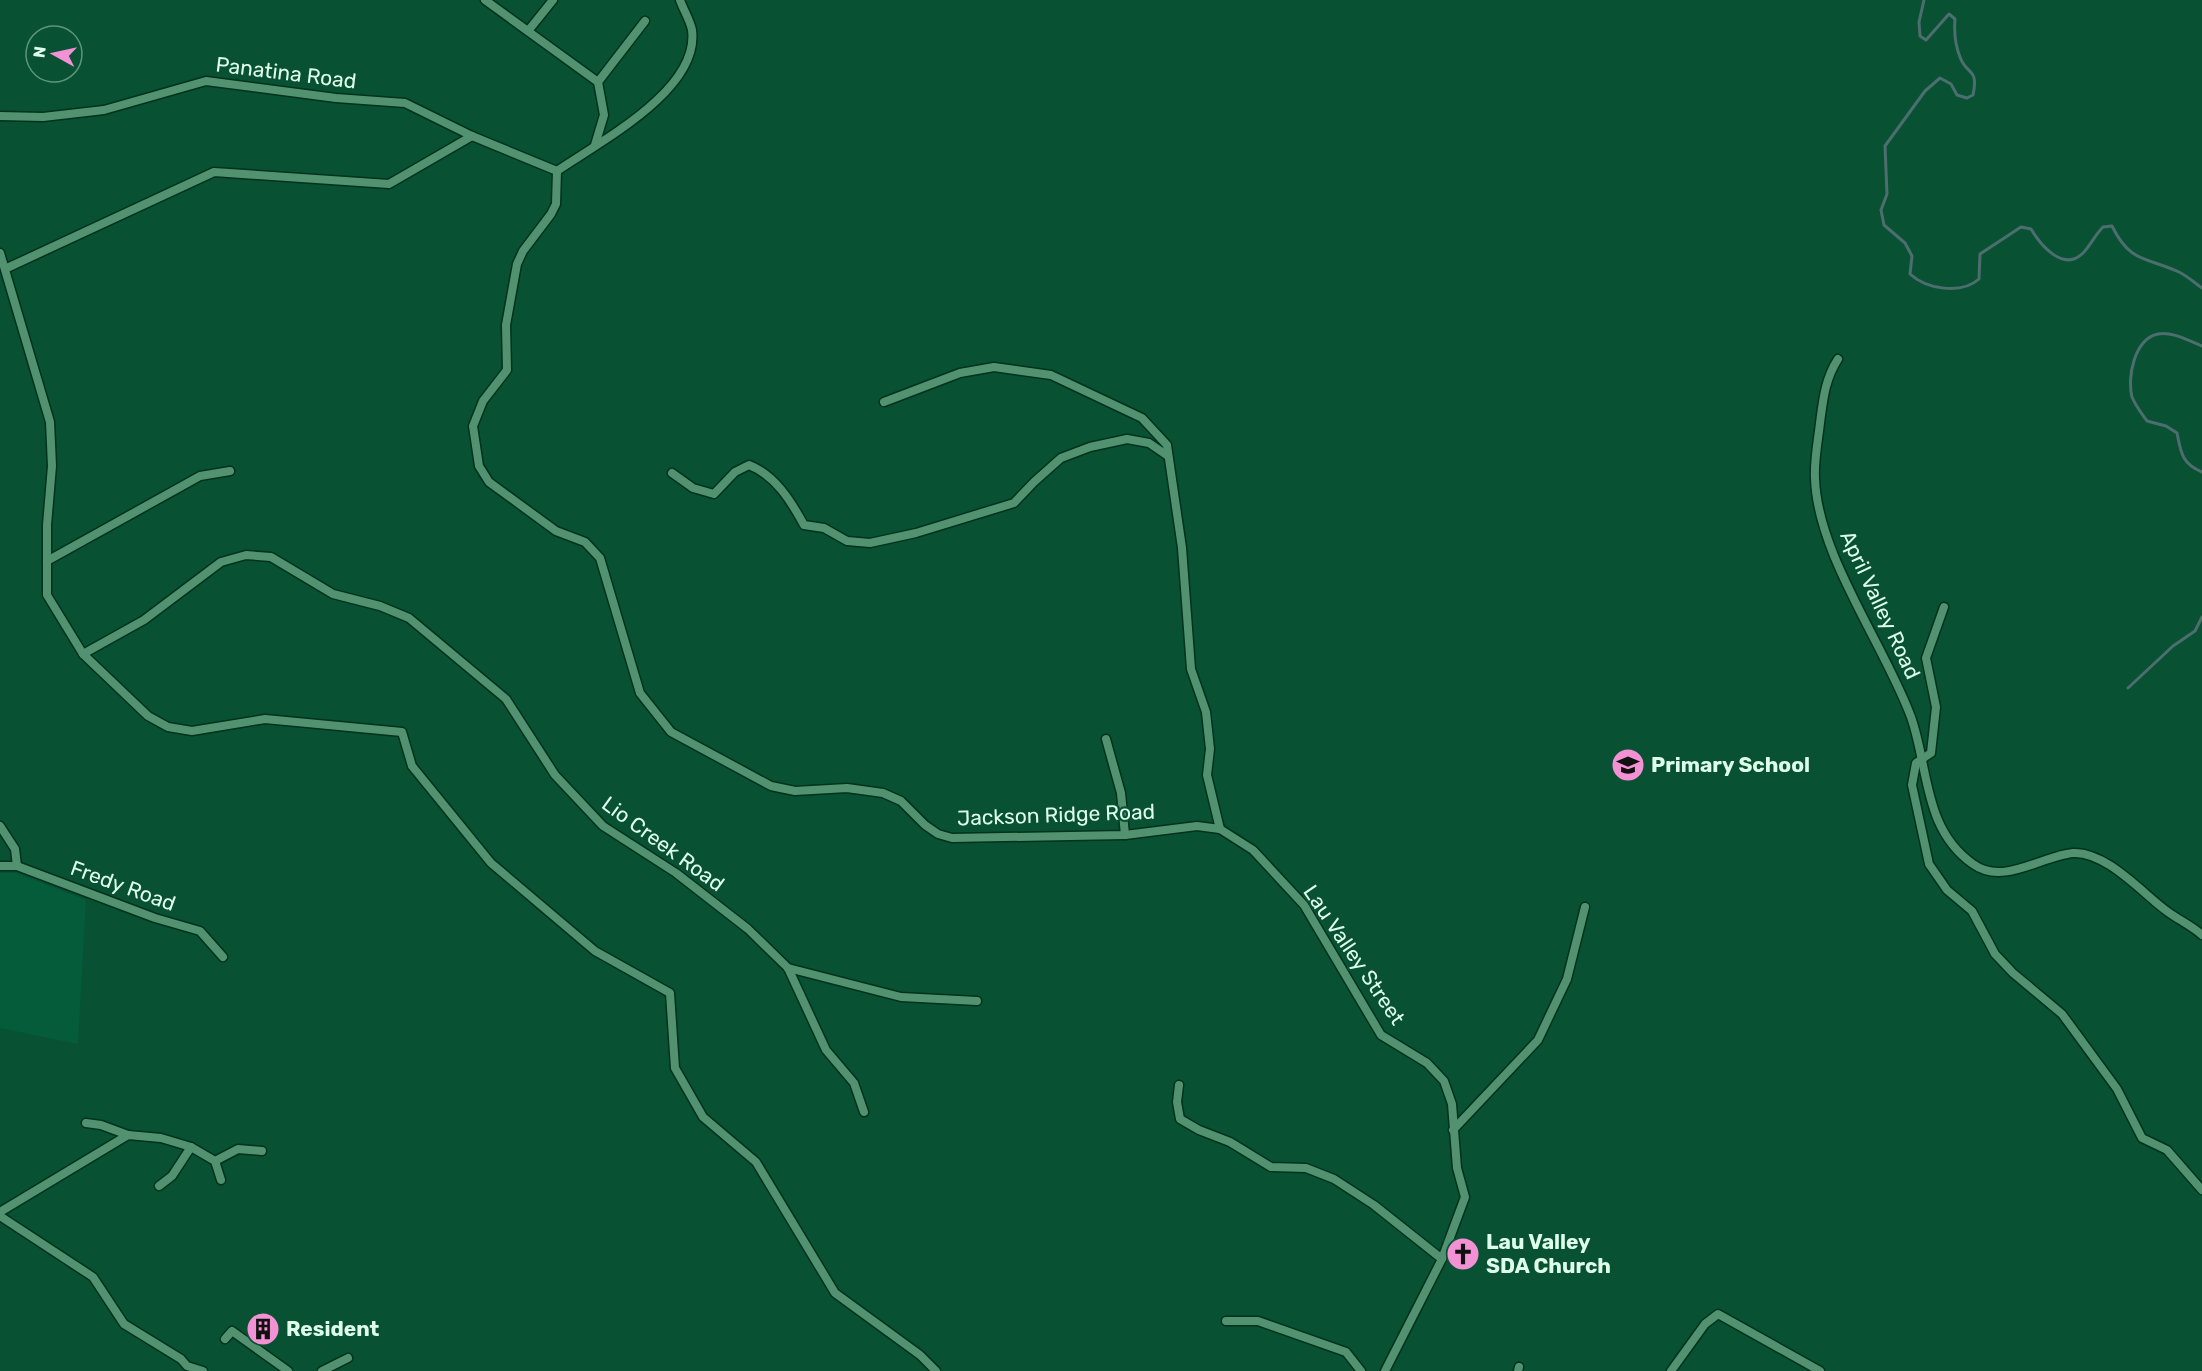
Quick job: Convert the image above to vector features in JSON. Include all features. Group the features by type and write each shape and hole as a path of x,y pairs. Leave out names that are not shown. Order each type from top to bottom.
{"street":[{"path":"485,0 598,82 604,115 595,145"},
{"path":"528,31 553,0"},
{"path":"557,171 654,105 680,75 691,42 692,30 680,0"},
{"path":"598,82 645,21"},
{"name":"Panatina Road","path":"0,116 43,117 104,110 206,81 336,98 405,103 472,136 557,171"},
{"path":"7,268 214,172 389,184 472,136"},
{"name":"Jackson Ridge Road","path":"557,171 556,204 552,214 523,251 517,264 506,325 507,370 483,400 473,426 479,466 489,482 556,531 585,542 600,558 640,693 671,732 771,786 795,791 847,788 884,793 902,801 925,825 938,834 952,838 1125,835 1197,826 1220,829"},
{"path":"0,253 7,268 50,422 52,466 47,596 83,654 148,716 168,727 192,731 266,719 402,732 412,766 491,864 595,951 670,993 675,1068 703,1117 756,1162 835,1293 920,1355 936,1371"},
{"name":"April Valley Road","path":"1838,359 1828,373 1817,448 1815,478 1820,510 1844,579 1883,653 1911,717 1939,825 1959,853 1985,871 2000,872 2074,853 2109,864 2168,912 2202,935"},
{"path":"884,402 960,373 994,367 1051,375 1142,418 1167,445 1182,548 1191,669 1206,712 1210,749 1207,774 1220,829"},
{"path":"672,473 693,488 714,494 735,472 748,465 758,468 789,498 804,525 824,528 846,541 870,543 916,533 1014,503 1061,458 1090,447 1126,439 1149,442 1168,456"},
{"path":"47,561 200,476 230,471"},
{"name":"Lio Creek Road","path":"83,654 144,620 221,562 246,555 271,557 333,594 380,606 410,618 506,699 555,775 603,826 676,873 748,929 789,968"},
{"path":"1944,608 1926,658 1936,707 1930,753 1916,763 1912,786 1929,864 1947,890 1972,911 1995,954 2013,973 2062,1014 2117,1089 2142,1138 2167,1150 2202,1190"},
{"path":"1106,739 1121,793 1125,835"},
{"path":"0,826 15,849 17,866"},
{"name":"Lau Valley Street","path":"1220,829 1253,850 1304,905 1381,1035 1427,1063 1444,1081 1452,1104 1457,1168 1465,1197 1442,1259 1385,1371"},
{"name":"Fredy Road","path":"0,866 17,866 154,918 200,931 223,957"},
{"path":"1454,1130 1538,1040 1567,979 1585,908"},
{"path":"789,968 901,997 977,1001"},
{"path":"789,968 826,1050 854,1083 864,1112"},
{"path":"1179,1085 1177,1102 1180,1119 1199,1130 1230,1142 1271,1167 1306,1168 1334,1179 1374,1204 1442,1259"},
{"path":"86,1123 101,1125 128,1135 161,1138 191,1147 215,1161 220,1180"},
{"path":"128,1135 1,1211 93,1277 124,1324 181,1359 187,1366 203,1371"},
{"path":"159,1186 172,1176 191,1147"},
{"path":"215,1161 238,1149 262,1151"},
{"path":"1671,1371 1705,1324 1718,1314 1820,1371"},
{"path":"1226,1321 1258,1321 1346,1352 1361,1371"},
{"path":"225,1340 232,1331 288,1371"},
{"path":"322,1371 348,1358"}],"shaded area":[{"path":"0,873 16,873 86,900 78,1044 0,1028"}],"waterway":[{"path":"1924,0 1919,22 1920,36 1926,40 1949,14 1955,19 1957,48 1963,63 1973,75 1974,86 1973,95 1967,98 1957,95 1951,84 1940,78 1925,91 1885,146 1887,194 1881,210 1884,225 1905,243 1912,256 1910,274 1934,286 1963,287 1979,279 1980,254 2021,227 2031,229 2040,242 2053,254 2068,260 2083,253 2103,227 2112,226 2125,247 2132,253 2179,272 2202,288"},
{"path":"2202,346 2169,334 2163,333 2150,337 2143,343 2134,360 2131,380 2132,397 2147,421 2166,426 2177,433 2186,461 2202,472"},
{"path":"2128,688 2173,646 2195,631 2202,617"}],"place":[{"name":"Primary School","path":"1628,765"},
{"name":"Lau Valley SDA Church","path":"1463,1254"},
{"name":"Resident","path":"263,1329"}]}
